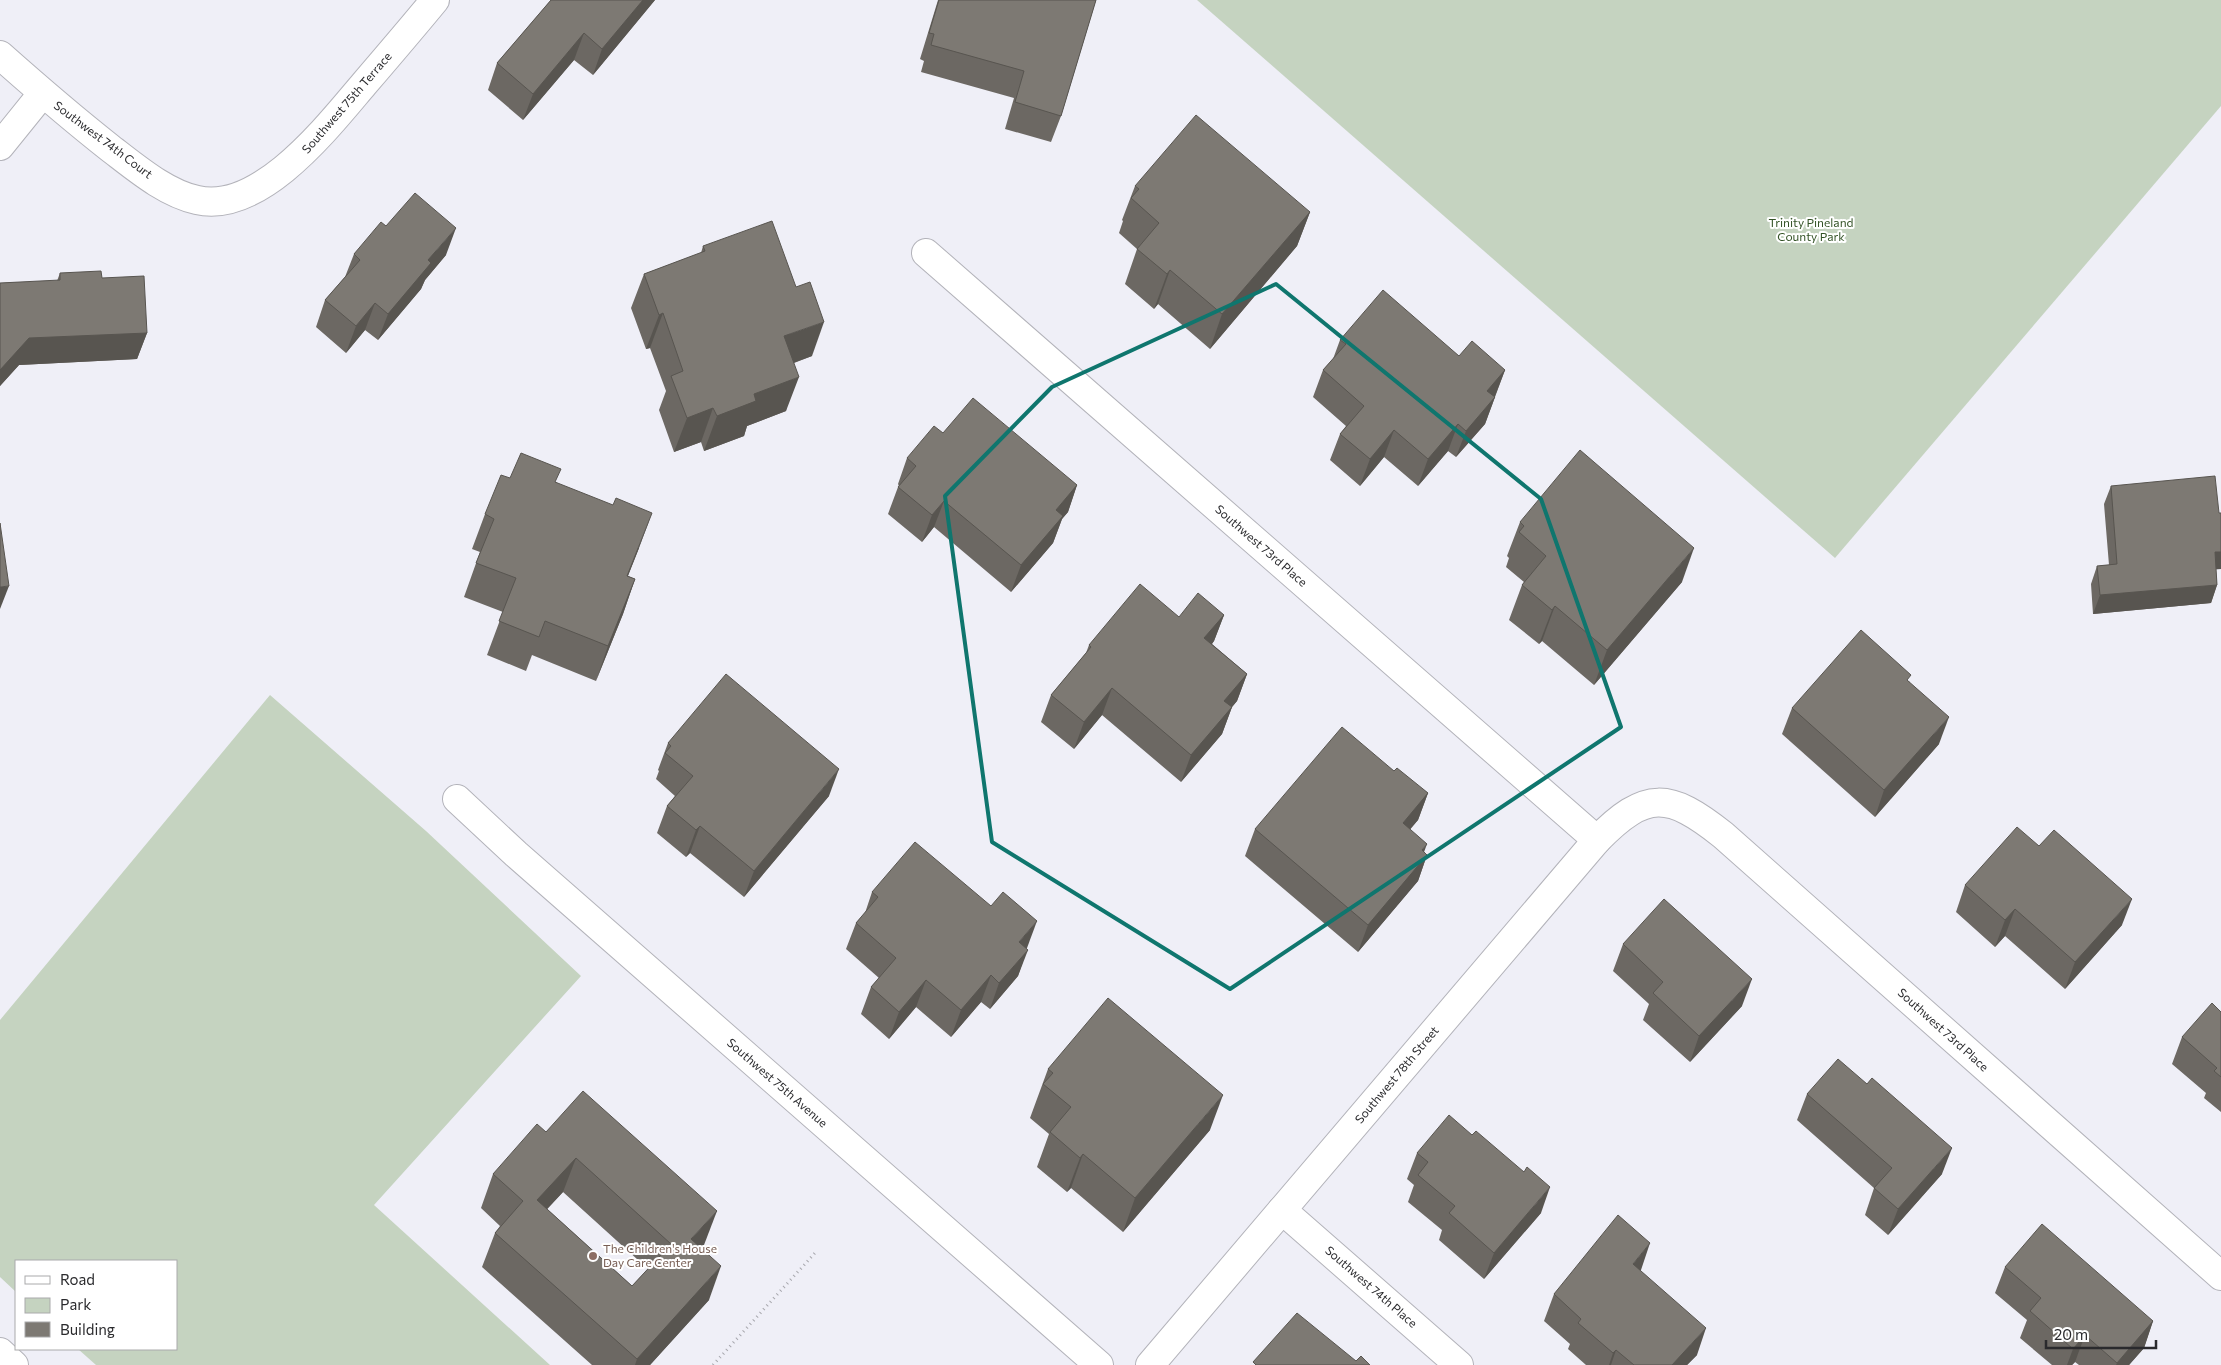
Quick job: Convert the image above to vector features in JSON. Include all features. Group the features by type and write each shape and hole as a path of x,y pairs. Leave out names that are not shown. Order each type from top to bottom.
{"street":[{"name":"Southwest 75th Terrace","path":"247,193 297,159 313,143 435,0"},
{"name":"Southwest 74th Court","path":"0,55 42,94 130,164 181,194 198,200 214,201 234,198 247,193"},
{"path":"0,146 42,94"},
{"name":"Southwest 73rd Place","path":"926,253 1596,840"},
{"name":"Southwest 75th Avenue","path":"457,799 516,854 1099,1365"},
{"name":"Southwest 73rd Place","path":"1656,801 1671,803 1690,811 1723,834 2221,1276"},
{"name":"Southwest 78th Street","path":"1150,1365 1596,840 1626,814 1656,801"},
{"name":"Southwest 74th Place","path":"1282,1210 1459,1365"},
{"path":"0,1352 14,1365"}],"path":[{"path":"713,1365 815,1253"}],"highlighted area":[{"path":"1276,284 1541,499 1621,727 1230,989 992,842 945,496 1052,387"}],"green space":[{"name":"Trinity Pineland County Park","path":"1197,0 2221,0 2221,106 1835,558"},
{"path":"270,695 426,831 581,976 374,1205 550,1365 96,1365 79,1350 178,1350 178,1260 15,1260 15,1291 0,1277 0,1020"}],"building":[{"path":"551,0 643,0 602,49 584,33 533,94 497,63"},
{"path":"939,0 1096,0 1061,116 1015,102 1024,71 931,45 934,34 929,33"},
{"path":"1196,115 1310,212 1222,314 1170,270 1167,274 1137,249 1159,223 1131,198 1139,189 1135,186"},
{"path":"415,193 456,228 428,260 431,263 388,314 375,303 356,326 325,300 360,260 354,254 381,222 386,226"},
{"path":"772,221 796,287 810,282 824,322 784,336 799,377 754,394 756,401 717,416 713,408 687,418 671,376 683,371 663,313 659,315 644,274 705,251 703,246"},
{"path":"101,271 102,278 144,276 147,333 29,338 0,370 0,283 60,280 60,273"},
{"path":"1383,290 1459,356 1472,341 1505,370 1487,391 1495,397 1466,431 1458,424 1428,459 1394,430 1370,459 1340,434 1364,406 1323,370 1346,344 1340,340"},
{"path":"973,398 1077,485 1056,510 1063,516 1021,565 944,501 932,515 898,487 916,466 907,458 934,426 943,433"},
{"path":"1580,450 1694,548 1607,650 1555,606 1552,610 1522,585 1546,556 1519,532 1524,526 1520,522"},
{"path":"521,453 561,469 555,482 613,505 616,498 652,513 627,576 635,579 608,646 545,621 539,637 499,621 516,578 476,563 494,519 485,514 501,475 510,478"},
{"path":"2215,476 2219,513 2221,513 2221,552 2215,552 2217,585 2100,595 2097,566 2117,564 2111,486"},
{"path":"0,523 9,586 0,587"},
{"path":"1140,584 1179,617 1198,593 1224,615 1204,638 1247,674 1224,701 1232,707 1191,755 1112,688 1084,722 1051,695 1091,647 1089,645"},
{"path":"1861,630 1911,675 1907,680 1949,717 1884,790 1792,708"},
{"path":"726,674 839,769 754,871 700,826 696,830 667,806 693,776 665,753 671,746 668,743"},
{"path":"1342,727 1394,771 1397,768 1428,793 1403,823 1427,844 1422,850 1427,855 1368,925 1255,829"},
{"path":"2017,827 2039,846 2054,830 2132,899 2075,962 2015,909 2005,920 1965,885"},
{"path":"915,842 991,906 1003,892 1037,921 1019,942 1028,950 999,983 991,975 961,1010 926,980 899,1012 871,987 896,958 856,923 878,897 872,892"},
{"path":"1664,899 1752,979 1699,1036 1653,993 1663,982 1623,944"},
{"path":"1108,998 1223,1095 1135,1198 1083,1154 1080,1158 1050,1132 1071,1107 1043,1084 1053,1073 1048,1069"},
{"path":"2212,1003 2221,1012 2221,1077 2214,1071 2217,1068 2182,1037"},
{"path":"1838,1059 1867,1084 1872,1078 1952,1148 1898,1209 1874,1188 1892,1168 1807,1094"},
{"path":"583,1091 717,1211 691,1239 721,1266 637,1359 495,1233 523,1201 493,1174 537,1124 546,1132","holes":["576,1158 671,1244 632,1286 537,1200"]},
{"path":"1449,1115 1472,1135 1476,1131 1524,1172 1527,1167 1550,1187 1494,1253 1449,1213 1455,1206 1418,1175 1428,1162 1417,1153"},
{"path":"1618,1215 1650,1243 1633,1264 1706,1328 1672,1365 1634,1365 1616,1350 1613,1353 1578,1323 1581,1319 1554,1294"},
{"path":"2042,1224 2153,1321 2117,1363 2085,1335 2073,1349 2030,1311 2041,1298 2005,1267"},
{"path":"1297,1313 1356,1361 1361,1356 1370,1365 1256,1365 1253,1362"}],"place":[{"name":"The Children's House Day Care Center","path":"593,1256"}]}
